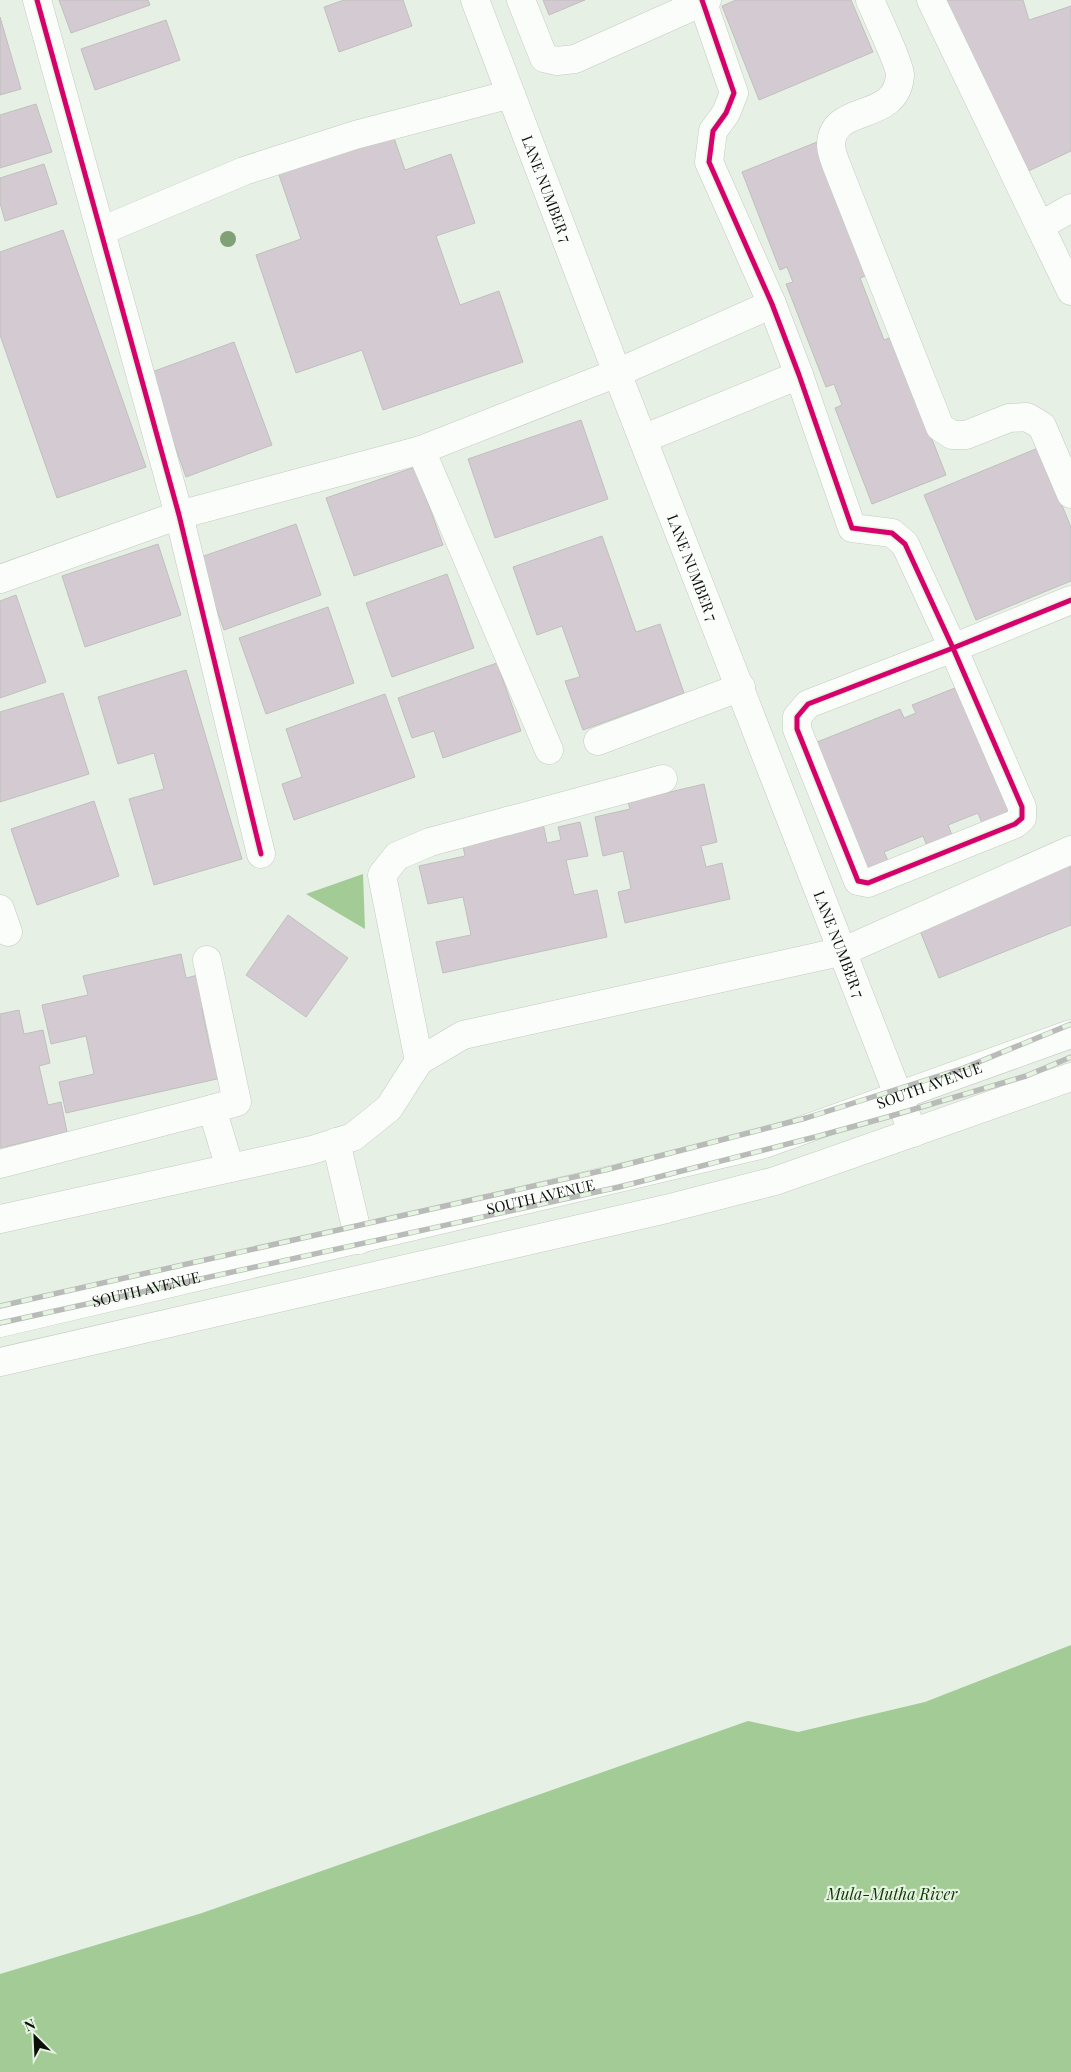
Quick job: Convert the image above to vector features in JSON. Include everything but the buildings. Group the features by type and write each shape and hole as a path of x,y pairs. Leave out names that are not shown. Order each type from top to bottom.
{"street":[{"path":"37,0 179,515 261,854"},
{"name":"LANE NUMBER 7","path":"475,0 617,373 844,950 913,1133"},
{"path":"521,0 544,58 557,61 575,59 704,1 734,93 726,113 713,131 709,162 772,304 799,375 852,528 892,533 905,544 954,648 1022,807 1022,818 1015,824 868,882 858,882 797,729 797,717 808,704 954,648 1071,600"},
{"path":"870,0 900,72 897,90 888,103 846,119 833,133 831,146 836,164 940,427 952,435 966,435 1009,418 1027,418 1042,426 1071,494"},
{"path":"931,0 1071,291"},
{"path":"101,231 244,171 355,135 511,94"},
{"path":"1040,226 1071,208"},
{"path":"0,579 179,515 421,450 617,373 772,304"},
{"path":"643,439 799,375"},
{"path":"421,450 548,750"},
{"path":"598,741 740,687"},
{"path":"419,1062 382,875 397,856 430,842 466,831 663,779"},
{"path":"0,1219 312,1150 336,1142 353,1136 389,1108 419,1062 463,1035 844,950 1071,850"},
{"path":"0,1164 237,1102 207,960"},
{"name":"SOUTH AVENUE","path":"0,1323 764,1144 1071,1034"},
{"path":"0,1362 734,1192 775,1181 1071,1077"},
{"path":"212,1109 230,1168"},
{"path":"336,1142 359,1240"}],"water":[{"path":"363,874 365,929 306,894"},
{"name":"Mula-Mutha River","path":"1071,1645 1071,2072 0,2072 0,1974 202,1913 748,1721 798,1732 925,1702"}],"railway":[{"path":"0,1306 605,1170 806,1118 964,1068 1071,1024"},
{"path":"0,1323 619,1187 891,1116 1026,1076 1071,1057"}],"cycle path":[{"path":"37,0 179,515 261,854"},
{"path":"702,0 734,93 726,113 713,131 709,162 772,304 799,375 852,528 892,533 905,544 953,648 808,704 797,717 797,729 858,881 868,883 1015,824 1022,818 1022,807 953,648 1071,600"}]}
